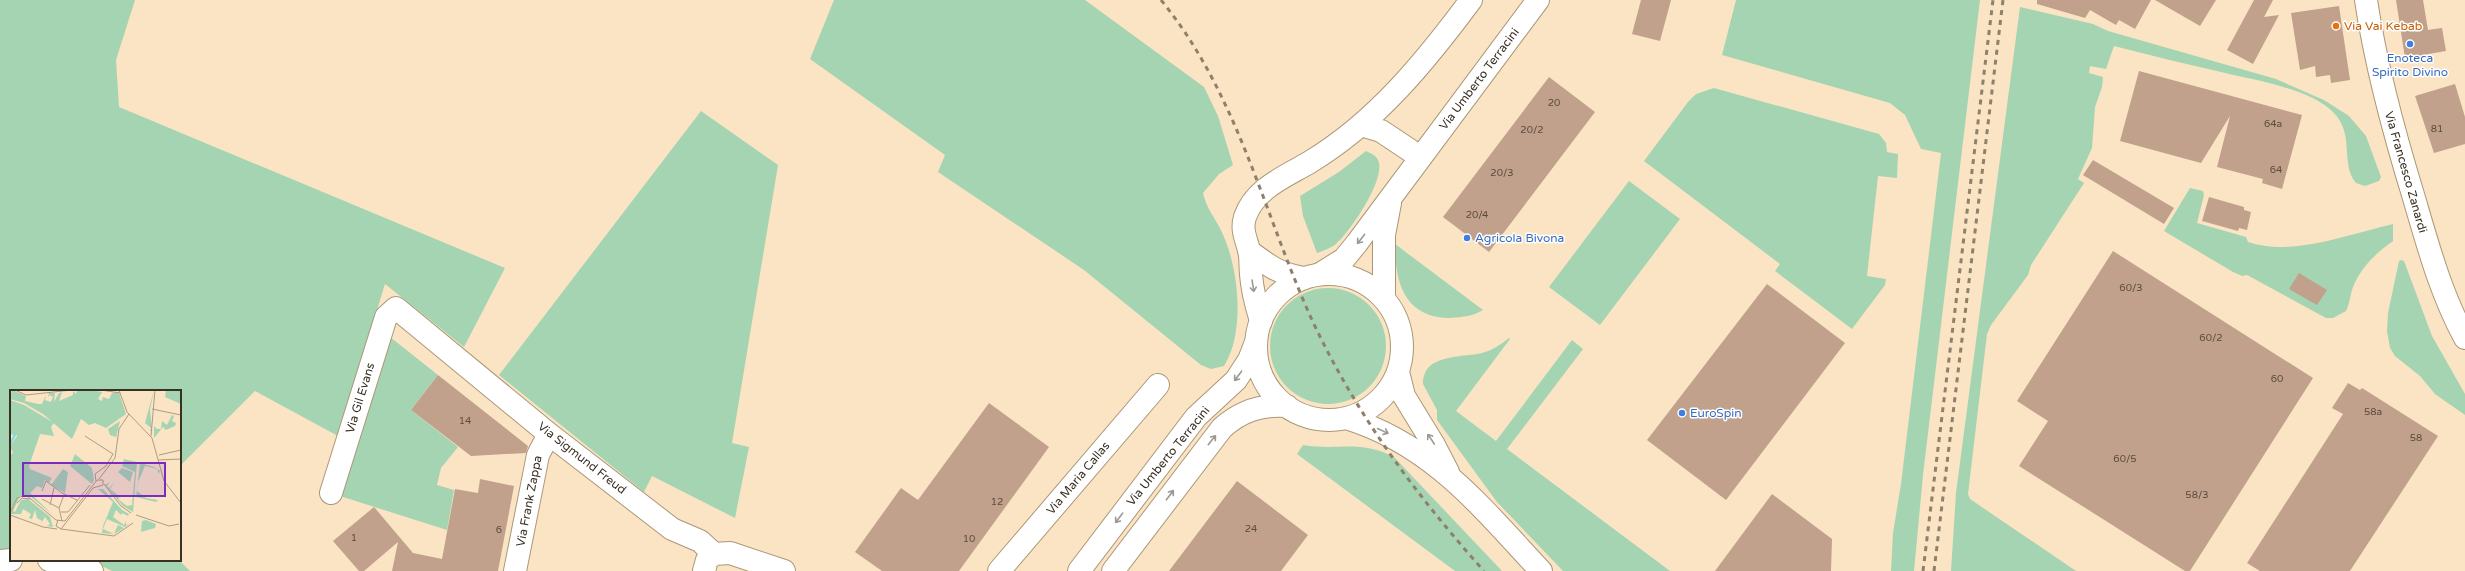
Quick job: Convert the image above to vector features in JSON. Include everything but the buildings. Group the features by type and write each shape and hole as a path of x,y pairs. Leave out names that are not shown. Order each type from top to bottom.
{"street":[{"path":"1398,372 1381,398 1365,410 1346,418 1329,420 1312,417 1287,406 1272,392 1258,364 1256,342 1261,321 1254,293 1249,250 1243,226 1244,218 1256,197 1267,188 1325,153 1361,125 1396,92 1436,47 1471,0"},
{"name":"Via Umberto Terracini","path":"1261,321 1276,296 1289,286 1344,259 1538,0"},
{"name":"Via Francesco Zanardi","path":"2366,0 2380,77 2411,190 2439,280 2465,338"},
{"path":"1361,125 1381,130 1420,157"},
{"name":"Via Umberto Terracini","path":"1384,298 1384,235 1392,196"},
{"path":"1249,250 1270,267 1285,275 1312,276 1338,274 1355,278 1371,287 1384,298 1394,313 1402,339 1398,372 1404,396 1434,445 1448,474"},
{"name":"Via Sigmund Freud","path":"396,308 549,434 672,529 700,541 709,563 730,552 784,571"},
{"name":"Via Gil Evans","path":"331,493 386,317 396,308"},
{"name":"Via Umberto Terracini","path":"1079,571 1196,417 1236,380 1249,360 1256,342"},
{"name":"Via Maria Callas","path":"999,571 1158,385"},
{"name":"Via Umberto Terracini","path":"1113,571 1222,428 1237,416 1251,410 1270,406 1287,406"},
{"path":"1346,418 1394,436 1448,474 1541,571"},
{"name":"Via Frank Zappa","path":"515,571 538,455 549,434"},
{"path":"0,561 10,560"},
{"path":"53,561 92,571"}],"green space":[{"path":"0,0 135,0 116,60 119,107 505,268 464,347 385,284 338,436 255,391 181,465 181,390 10,390 10,552 0,553"},
{"path":"834,0 1085,0 1204,87 1218,116 1233,165 1219,174 1203,193 1207,206 1221,231 1229,251 1236,284 1238,302 1235,337 1231,352 1224,366 1211,369 1201,365 1084,270 938,172 945,155 810,59"},
{"path":"1736,0 1980,0 1923,475 1914,571 1891,571 1893,533 1901,484 1941,153 1921,149 1905,115 1890,103 1722,55"},
{"path":"2020,7 2093,24 2108,31 2276,79 2324,100 2349,116 2366,136 2381,177 2379,181 2365,186 2356,183 2351,175 2346,140 2340,122 2334,113 2324,104 2296,91 2114,46 2106,69 2090,66 2089,73 2103,77 2102,87 2095,107 2092,148 2078,179 2084,183 2031,265 2028,275 1991,325 1987,334 1968,494 1970,499 2076,571 1951,571 1956,493"},
{"path":"1714,88 1879,134 1886,143 1887,152 1898,154 1897,178 1878,176 1867,276 1886,279 1885,285 1852,329 1775,271 1780,264 1644,161 1688,102 1696,94"},
{"path":"701,111 778,165 732,443 749,447 735,518 652,476 644,492 499,375"},
{"path":"1366,151 1378,160 1379,168 1377,179 1366,204 1350,228 1336,244 1317,253 1303,216 1300,196 1339,172"},
{"path":"1629,181 1680,219 1600,325 1549,287"},
{"path":"2190,188 2203,191 2204,195 2197,223 2246,237 2248,242 2265,246 2301,246 2340,238 2393,224 2393,241 2381,250 2360,273 2353,287 2346,311 2333,318 2326,318 2247,275 2242,276 2233,272 2164,231"},
{"path":"1395,244 1483,310 1464,317 1451,318 1435,316 1423,312 1413,305 1406,296 1397,272"},
{"path":"2399,261 2404,261 2432,336 2465,394 2465,415 2435,394 2420,376 2395,356 2390,348 2387,331 2388,313"},
{"path":"1328,288 1339,289 1350,293 1369,305 1381,324 1385,335 1385,357 1381,368 1369,387 1350,399 1339,403 1328,404 1317,403 1306,399 1287,387 1275,368 1271,357 1270,346 1271,335 1275,324 1287,305 1306,293 1317,289"},
{"path":"390,337 438,375 411,410 458,447 441,468 437,485 454,490 447,530 340,496"},
{"path":"1509,338 1510,339 1456,411 1496,441 1572,340 1583,349 1507,449 1670,571 1563,571 1497,502 1437,420 1437,410 1423,384 1425,374 1429,367 1436,362 1445,359 1486,352"},
{"path":"1303,445 1370,448 1394,457 1502,571 1455,571 1297,454"},
{"path":"92,561 180,561 190,571 112,571"}],"railway":[{"path":"1161,0 1188,36 1210,74 1230,114 1295,279 1312,320 1329,355 1368,420 1411,483 1434,513 1484,571"},
{"path":"1923,571 1993,0"},
{"path":"1934,571 2003,0"}],"place":[{"name":"Via Vai Kebab","path":"2336,26"},
{"name":"Enoteca Spirito Divino","path":"2410,44"},
{"name":"Agricola Bivona","path":"1467,238"},
{"name":"EuroSpin","path":"1682,413"}]}
